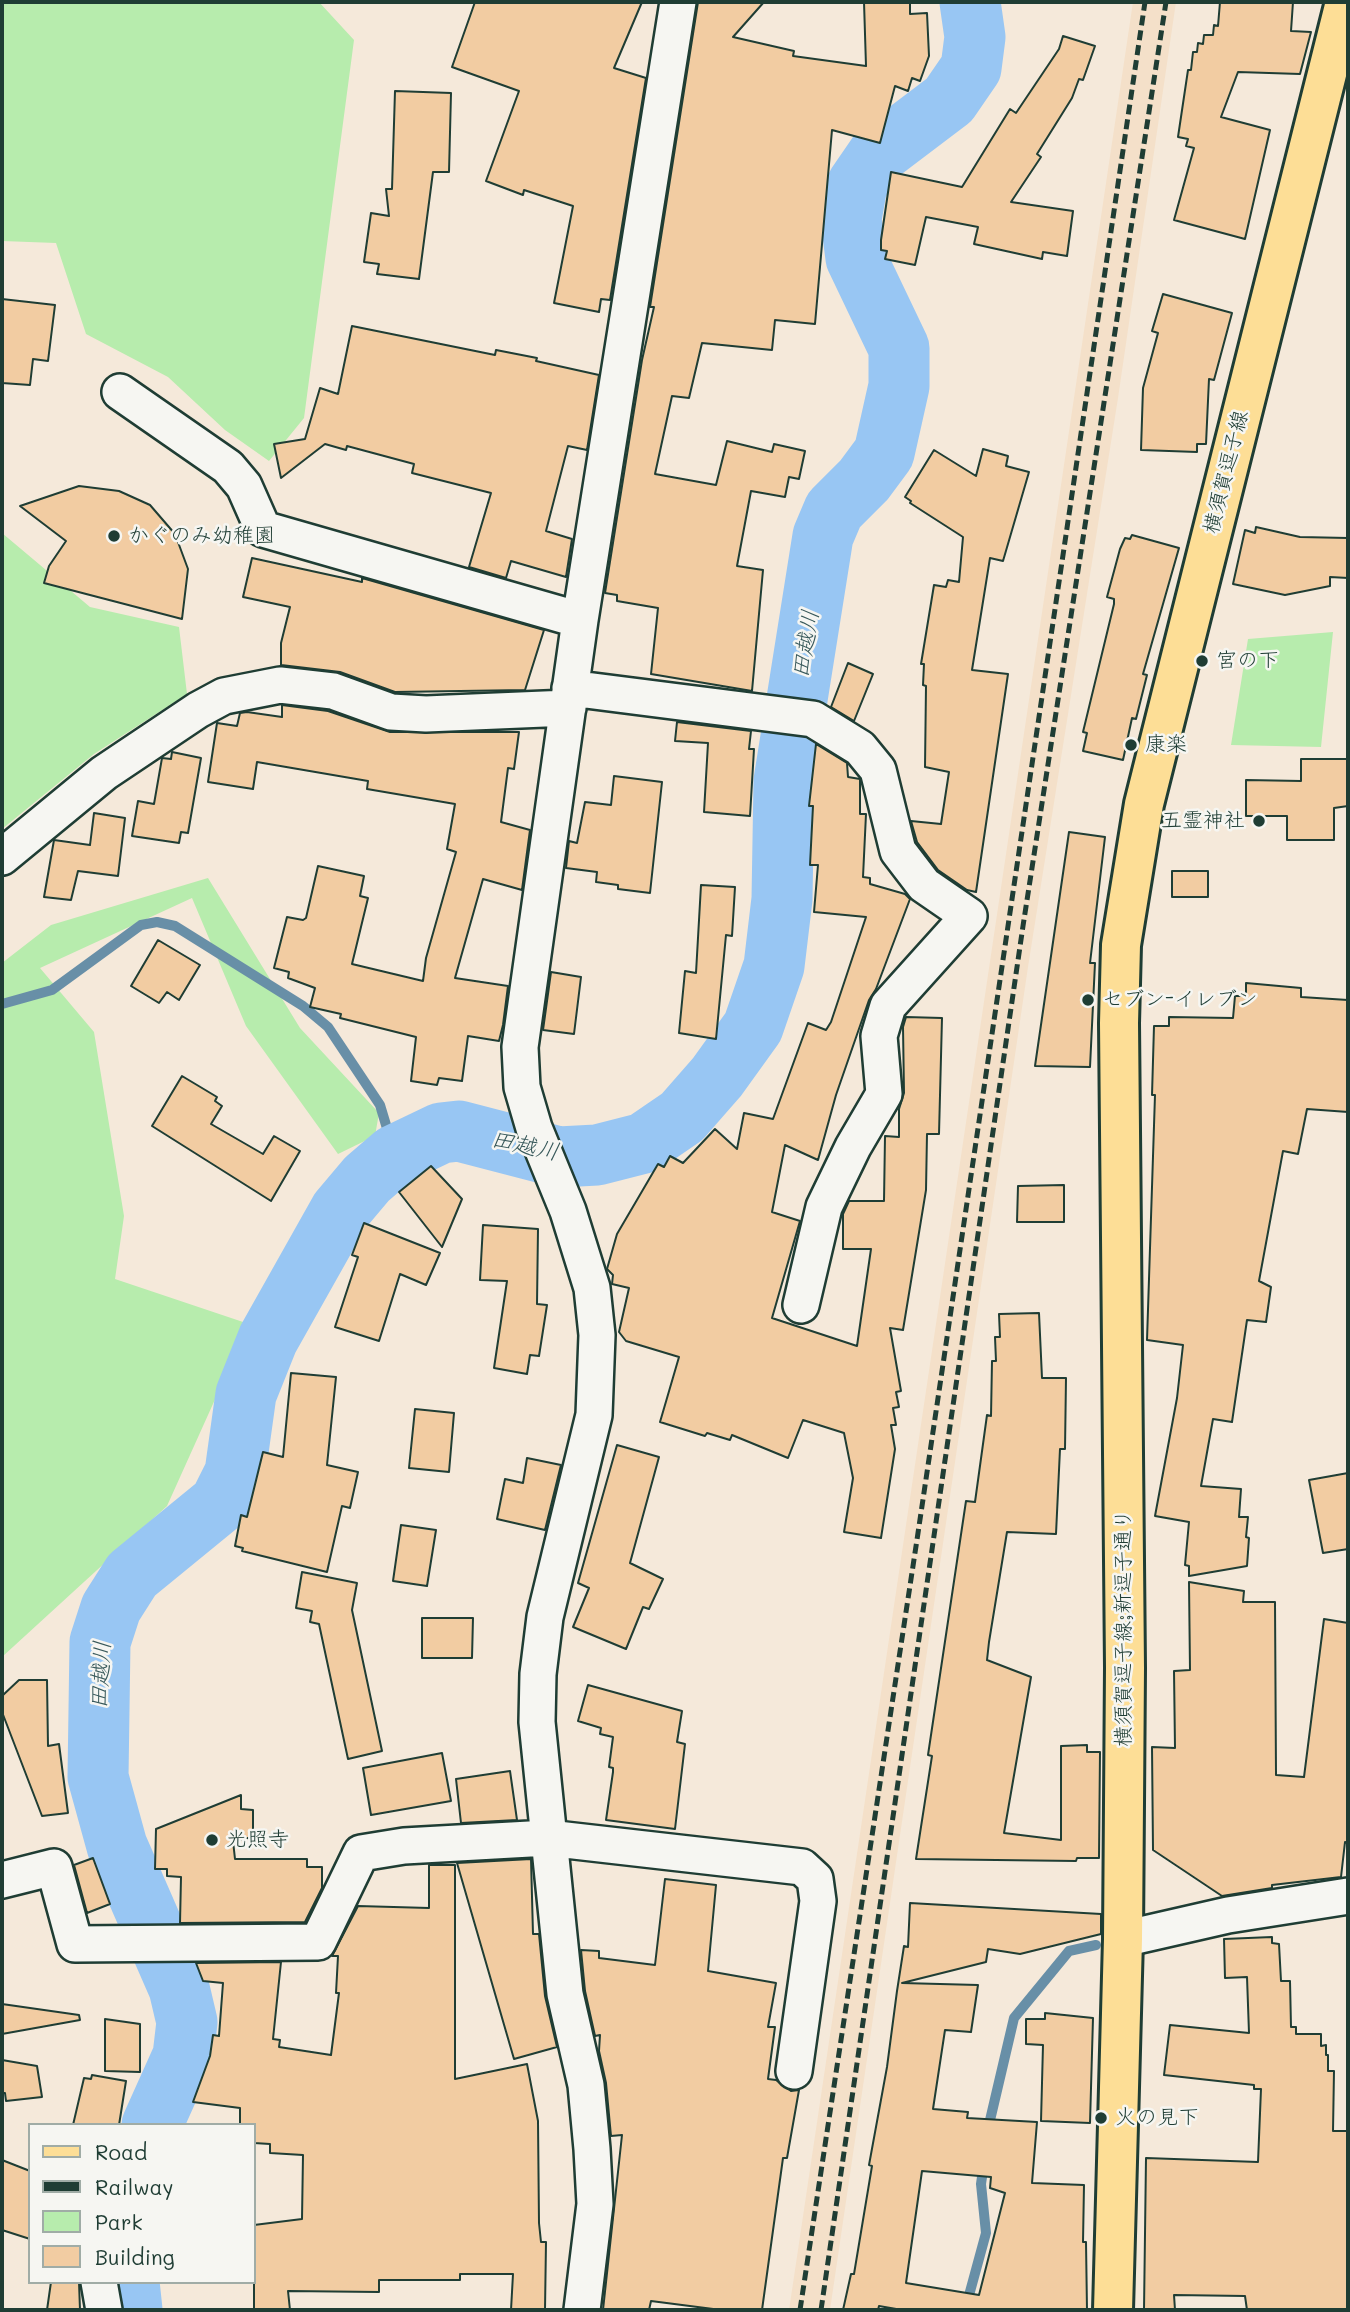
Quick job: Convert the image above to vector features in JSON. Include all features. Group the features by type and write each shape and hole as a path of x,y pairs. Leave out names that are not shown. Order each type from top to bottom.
{"main road":[{"name":"横須賀逗子線","path":"1121,945 1144,804 1345,2"},
{"name":"横須賀逗子線;新逗子通り","path":"1113,2310 1123,1939 1125,1668 1119,1023 1121,945"}],"street":[{"path":"582,2310 595,2204 592,2149 586,2085 565,1994 540,1768 538,1674 545,1618 594,1415 597,1335 592,1288 568,1210 534,1128 522,1087 520,1047 580,620 678,2"},
{"path":"120,392 228,467 244,486 262,529 580,620"},
{"path":"2,857 104,773 198,710 224,696 280,685 333,691 391,712 426,714 569,698 768,713 813,719 860,748 878,770 898,851 924,885 969,916 888,1006 879,1036 884,1094 853,1147 824,1207 801,1305"},
{"path":"2,1880 54,1867 75,1944 318,1942 361,1853 404,1846 548,1838 802,1867 815,1879 818,1901 794,2071"},
{"path":"1123,1939 1228,1914 1348,1896"},
{"path":"99,2284 104,2310"}],"shaded area":[{"path":"1133,2 1176,2 1118,398 1028,967 830,2310 789,2310"}],"green space":[{"path":"2,2 319,2 354,40 304,418 269,461 225,430 168,377 86,334 56,243 2,241"},
{"path":"2,533 90,607 179,627 187,694 94,754 2,829"},
{"path":"1333,632 1321,747 1231,745 1248,639"},
{"path":"208,878 300,1028 379,1113 375,1136 338,1154 246,1026 192,898 40,968 94,1032 124,1216 115,1279 249,1324 167,1506 2,1657 2,963 51,925"}],"building":[{"path":"475,2 642,2 614,68 646,78 610,300 601,299 599,312 554,303 573,206 524,190 523,195 486,181 519,91 452,67"},
{"path":"698,2 764,2 733,37 794,51 793,56 866,66 864,2 910,2 910,14 927,13 929,56 920,81 912,78 908,91 895,86 880,143 832,130 815,324 775,320 772,350 702,343 689,398 672,396 655,474 716,485 727,441 772,452 774,444 805,451 799,479 789,477 785,497 751,491 737,566 763,570 752,691 651,674 658,608 617,601 617,595 605,593 642,360 654,307 650,307"},
{"path":"1220,2 1293,2 1291,31 1311,32 1300,74 1238,72 1221,117 1270,130 1245,239 1174,220 1194,148 1186,146 1188,139 1178,137 1188,70 1191,70 1193,52 1197,52 1198,43 1203,44 1204,35 1213,35 1214,25 1218,26"},
{"path":"1063,36 1095,46 1083,80 1079,79 1072,98 1037,154 1041,157 1011,202 1073,211 1067,256 1043,252 1042,259 974,244 978,227 926,217 915,265 885,259 887,251 881,250 881,240 891,172 962,187 1010,109 1016,113 1059,49"},
{"path":"395,91 451,93 449,172 433,172 419,279 377,274 379,264 364,262 371,213 389,216 386,189 392,189"},
{"path":"1163,294 1232,313 1214,380 1209,379 1206,444 1197,444 1197,452 1141,450 1143,388 1158,333 1152,331"},
{"path":"2,299 55,305 48,361 33,359 30,385 2,383"},
{"path":"352,326 495,355 496,350 537,358 536,361 599,375 587,450 568,446 546,531 572,539 566,577 511,561 506,578 469,567 491,493 412,473 414,464 347,446 346,450 325,444 281,478 274,444 305,439 320,388 338,394"},
{"path":"983,449 1008,456 1006,466 1029,472 1003,561 990,558 972,670 1008,674 976,892 967,890 938,870 917,842 911,821 941,824 949,772 925,767 926,686 923,685 924,664 921,664 934,585 946,587 948,580 959,582 963,537 910,503 905,497 934,450 976,476"},
{"path":"79,486 119,491 150,505 175,534 188,569 182,619 44,583 49,566 66,541 20,506"},
{"path":"1256,527 1300,537 1348,538 1348,578 1330,577 1330,586 1285,595 1233,584 1245,530 1255,533"},
{"path":"1132,535 1179,548 1143,674 1147,675 1136,719 1132,718 1123,760 1083,751 1087,733 1083,732 1114,604 1114,599 1107,597 1120,549 1125,538 1130,539"},
{"path":"252,558 362,582 362,578 544,630 525,690 395,692 340,672 281,665 281,643 290,607 243,597"},
{"path":"848,663 873,674 854,721 831,707"},
{"path":"282,705 328,711 390,732 519,732 514,769 508,768 501,822 530,830 522,890 483,879 455,978 508,986 503,1025 499,1041 468,1036 462,1081 439,1078 437,1085 411,1081 416,1037 340,1018 341,1014 310,1007 315,988 288,978 289,972 274,968 287,917 303,920 306,918 318,866 364,876 360,896 368,898 352,964 423,981 426,958 456,852 447,849 455,804 367,789 368,781 257,762 253,789 208,782 217,723 237,726 240,713 247,712 282,717"},
{"path":"677,722 751,731 749,749 754,749 750,816 704,812 708,743 675,741"},
{"path":"816,744 847,763 848,777 860,779 860,814 866,814 863,877 870,878 870,884 905,894 910,899 876,989 869,1000 836,1095 818,1160 785,1145 772,1212 800,1221 772,1318 857,1346 871,1249 843,1249 843,1214 849,1201 884,1201 885,1136 899,1137 899,1109 904,1093 903,1027 906,1017 942,1018 939,1134 927,1134 926,1190 903,1330 890,1328 901,1391 896,1392 899,1407 893,1408 896,1425 891,1425 895,1449 881,1538 844,1532 853,1478 844,1433 803,1420 788,1458 732,1435 730,1440 707,1433 705,1436 660,1422 679,1357 626,1341 619,1332 629,1288 612,1284 613,1275 607,1269 617,1234 658,1164 664,1167 670,1156 683,1163 715,1129 737,1149 744,1113 773,1119 808,1023 826,1030 831,1022 866,917 814,912 818,865 810,865 813,806 809,806"},
{"path":"172,752 201,758 188,833 181,832 179,843 132,836 138,801 154,804 162,758 171,759"},
{"path":"1301,759 1348,759 1348,806 1334,808 1334,840 1287,840 1287,816 1246,816 1246,780 1301,781"},
{"path":"614,776 662,782 650,893 618,889 618,885 596,882 597,872 566,868 569,841 577,843 585,802 611,805"},
{"path":"94,813 125,818 118,876 78,871 71,900 44,897 54,840 90,845"},
{"path":"1069,832 1105,837 1090,963 1095,963 1090,1067 1035,1066"},
{"path":"1172,871 1208,871 1208,897 1172,897"},
{"path":"701,885 735,887 732,936 726,935 716,1039 679,1033 685,971 696,973"},
{"path":"158,940 200,965 179,1000 167,992 159,1003 131,986"},
{"path":"551,972 581,977 574,1034 543,1030"},
{"path":"1246,983 1301,988 1301,997 1348,1000 1348,1112 1307,1109 1298,1154 1283,1151 1259,1281 1271,1287 1266,1322 1247,1320 1232,1422 1213,1419 1201,1486 1241,1489 1239,1517 1248,1517 1247,1566 1189,1576 1189,1566 1185,1565 1189,1522 1155,1516 1177,1398 1183,1345 1147,1340 1155,1095 1152,1095 1154,1026 1169,1026 1169,1017 1233,1018 1235,996 1246,996"},
{"path":"182,1076 217,1097 215,1101 222,1106 211,1124 263,1154 274,1136 300,1151 271,1201 152,1126"},
{"path":"431,1166 462,1199 442,1247 399,1192"},
{"path":"1064,1185 1064,1222 1017,1222 1018,1186"},
{"path":"364,1223 440,1253 426,1285 400,1274 379,1341 335,1327 358,1257 352,1255"},
{"path":"483,1225 538,1229 537,1304 547,1305 539,1356 530,1355 527,1374 494,1368 507,1281 480,1280"},
{"path":"1039,1313 1042,1378 1066,1378 1065,1449 1060,1449 1056,1534 1007,1532 989,1642 987,1660 1031,1677 1004,1833 1061,1840 1061,1746 1087,1745 1087,1752 1100,1752 1099,1858 1077,1858 1076,1861 916,1859 932,1756 928,1755 966,1501 975,1502 987,1415 991,1416 992,1361 996,1361 995,1337 1000,1337 999,1314"},
{"path":"291,1373 336,1377 327,1465 358,1472 350,1508 342,1506 327,1572 242,1551 243,1548 235,1546 241,1515 247,1517 263,1452 283,1457"},
{"path":"415,1409 454,1413 449,1472 409,1468"},
{"path":"617,1445 659,1457 630,1563 663,1579 649,1609 643,1607 626,1649 573,1627 589,1588 578,1583"},
{"path":"527,1458 561,1465 545,1530 497,1519 505,1479 523,1483"},
{"path":"1348,1473 1348,1549 1323,1553 1309,1480"},
{"path":"401,1525 436,1530 427,1586 393,1581"},
{"path":"302,1572 357,1583 352,1610 382,1751 348,1759 319,1624 310,1622 312,1611 296,1608"},
{"path":"1189,1582 1244,1591 1243,1602 1275,1602 1276,1775 1304,1777 1324,1619 1348,1623 1348,1843 1345,1842 1341,1877 1272,1885 1272,1888 1222,1896 1153,1850 1152,1747 1175,1748 1174,1671 1190,1670"},
{"path":"422,1618 473,1618 472,1658 422,1658"},
{"path":"19,1680 47,1680 48,1746 59,1744 68,1813 42,1816 2,1712 2,1696"},
{"path":"588,1685 682,1711 677,1742 685,1744 675,1829 606,1820 613,1772 613,1768 609,1767 613,1737 600,1734 601,1728 578,1721"},
{"path":"442,1753 451,1801 371,1815 363,1768"},
{"path":"510,1771 517,1820 461,1823 456,1779"},
{"path":"241,1795 241,1809 253,1810 253,1837 233,1841 235,1859 307,1859 307,1867 322,1867 322,1888 305,1922 180,1923 181,1877 167,1876 167,1869 155,1869 156,1829"},
{"path":"93,1858 110,1904 87,1913 74,1865"},
{"path":"531,1859 533,1934 539,1934 545,1996 557,2047 514,2059 457,1863"},
{"path":"429,1865 455,1865 455,2079 527,2064 538,2121 539,2223 541,2242 546,2242 545,2310 511,2310 513,2274 460,2274 460,2280 379,2280 379,2292 288,2291 290,2310 254,2310 256,2225 302,2219 303,2155 270,2153 270,2144 256,2143 256,2123 240,2123 240,2108 193,2102 210,2056 213,2035 219,2036 223,1983 203,1981 196,1963 281,1962 273,2039 280,2040 279,2047 331,2055 339,1993 336,1993 338,1956 332,1956 358,1906 429,1908"},
{"path":"665,1879 716,1885 708,1971 776,1983 768,2027 775,2027 768,2079 776,2080 791,2091 799,2090 787,2158 783,2158 762,2310 721,2310 651,2301 649,2310 603,2310 622,2135 611,2136 606,2083 599,2051 600,2035 595,2036 585,1991 581,1950 599,1951 599,1958 655,1965"},
{"path":"910,1903 1101,1914 1101,1934 1020,1954 988,1949 986,1962 902,1983 978,1985 971,2032 945,2030 933,2109 968,2112 967,2118 1037,2122 1032,2183 1084,2185 1083,2242 1086,2242 1087,2310 902,2310 879,2306 878,2310 843,2310 851,2274 854,2274 904,1946 908,1947","holes":["922,2171 991,2177 990,2188 1005,2193 979,2295 906,2283"]},
{"path":"1272,1937 1272,1943 1279,1944 1281,1981 1290,1981 1291,2027 1296,2027 1296,2034 1321,2034 1321,2046 1326,2045 1328,2055 1328,2071 1334,2071 1333,2131 1347,2131 1348,2310 1247,2310 1245,2296 1174,2295 1175,2310 1144,2310 1146,2158 1258,2162 1261,2089 1254,2089 1254,2085 1164,2075 1170,2025 1249,2033 1247,1977 1225,1978 1224,1939"},
{"path":"2,2004 79,2015 80,2020 2,2034"},
{"path":"1045,2013 1093,2018 1090,2123 1041,2121 1043,2045 1026,2044 1026,2019 1045,2019"},
{"path":"105,2019 140,2024 140,2072 105,2071"},
{"path":"2,2060 37,2066 42,2097 6,2101 5,2093 2,2093"},
{"path":"92,2075 126,2081 119,2123 73,2123 84,2078 91,2079"},
{"path":"2,2160 28,2170 28,2238 2,2230"},
{"path":"51,2284 79,2284 80,2310 47,2310"}],"waterway":[{"name":"田越川","path":"153,2123 183,2056 187,2022 179,1988 117,1846 98,1777 100,1642 111,1608 132,1575 220,1503 235,1473 246,1394 268,1339 340,1211 367,1179 395,1155 441,1133 459,1131 559,1157 597,1155 644,1143 682,1117 717,1077 753,1027 774,966 782,899 784,781 823,536 834,510 864,480 884,453 899,386 899,348 856,258 851,219 857,185 879,153 949,100 971,68 975,37 970,2"},
{"path":"2,1004 52,990 141,925 157,922 175,926 303,1006 328,1027 380,1105 395,1155"},
{"path":"987,2133 1014,2018 1069,1951 1096,1945"},
{"path":"965,2310 986,2233 981,2184 984,2163"},
{"name":"田越川","path":"129,2284 132,2310"}],"railway":[{"path":"800,2310 1145,2"},
{"path":"821,2310 1023,926 1166,2"}],"place":[{"name":"かぐのみ幼稚園","path":"114,536"},
{"name":"宮の下","path":"1202,661"},
{"name":"康楽","path":"1131,745"},
{"name":"五霊神社","path":"1259,821"},
{"name":"セブン-イレブン","path":"1088,1000"},
{"name":"光照寺","path":"212,1840"},
{"name":"火の見下","path":"1101,2118"}]}
